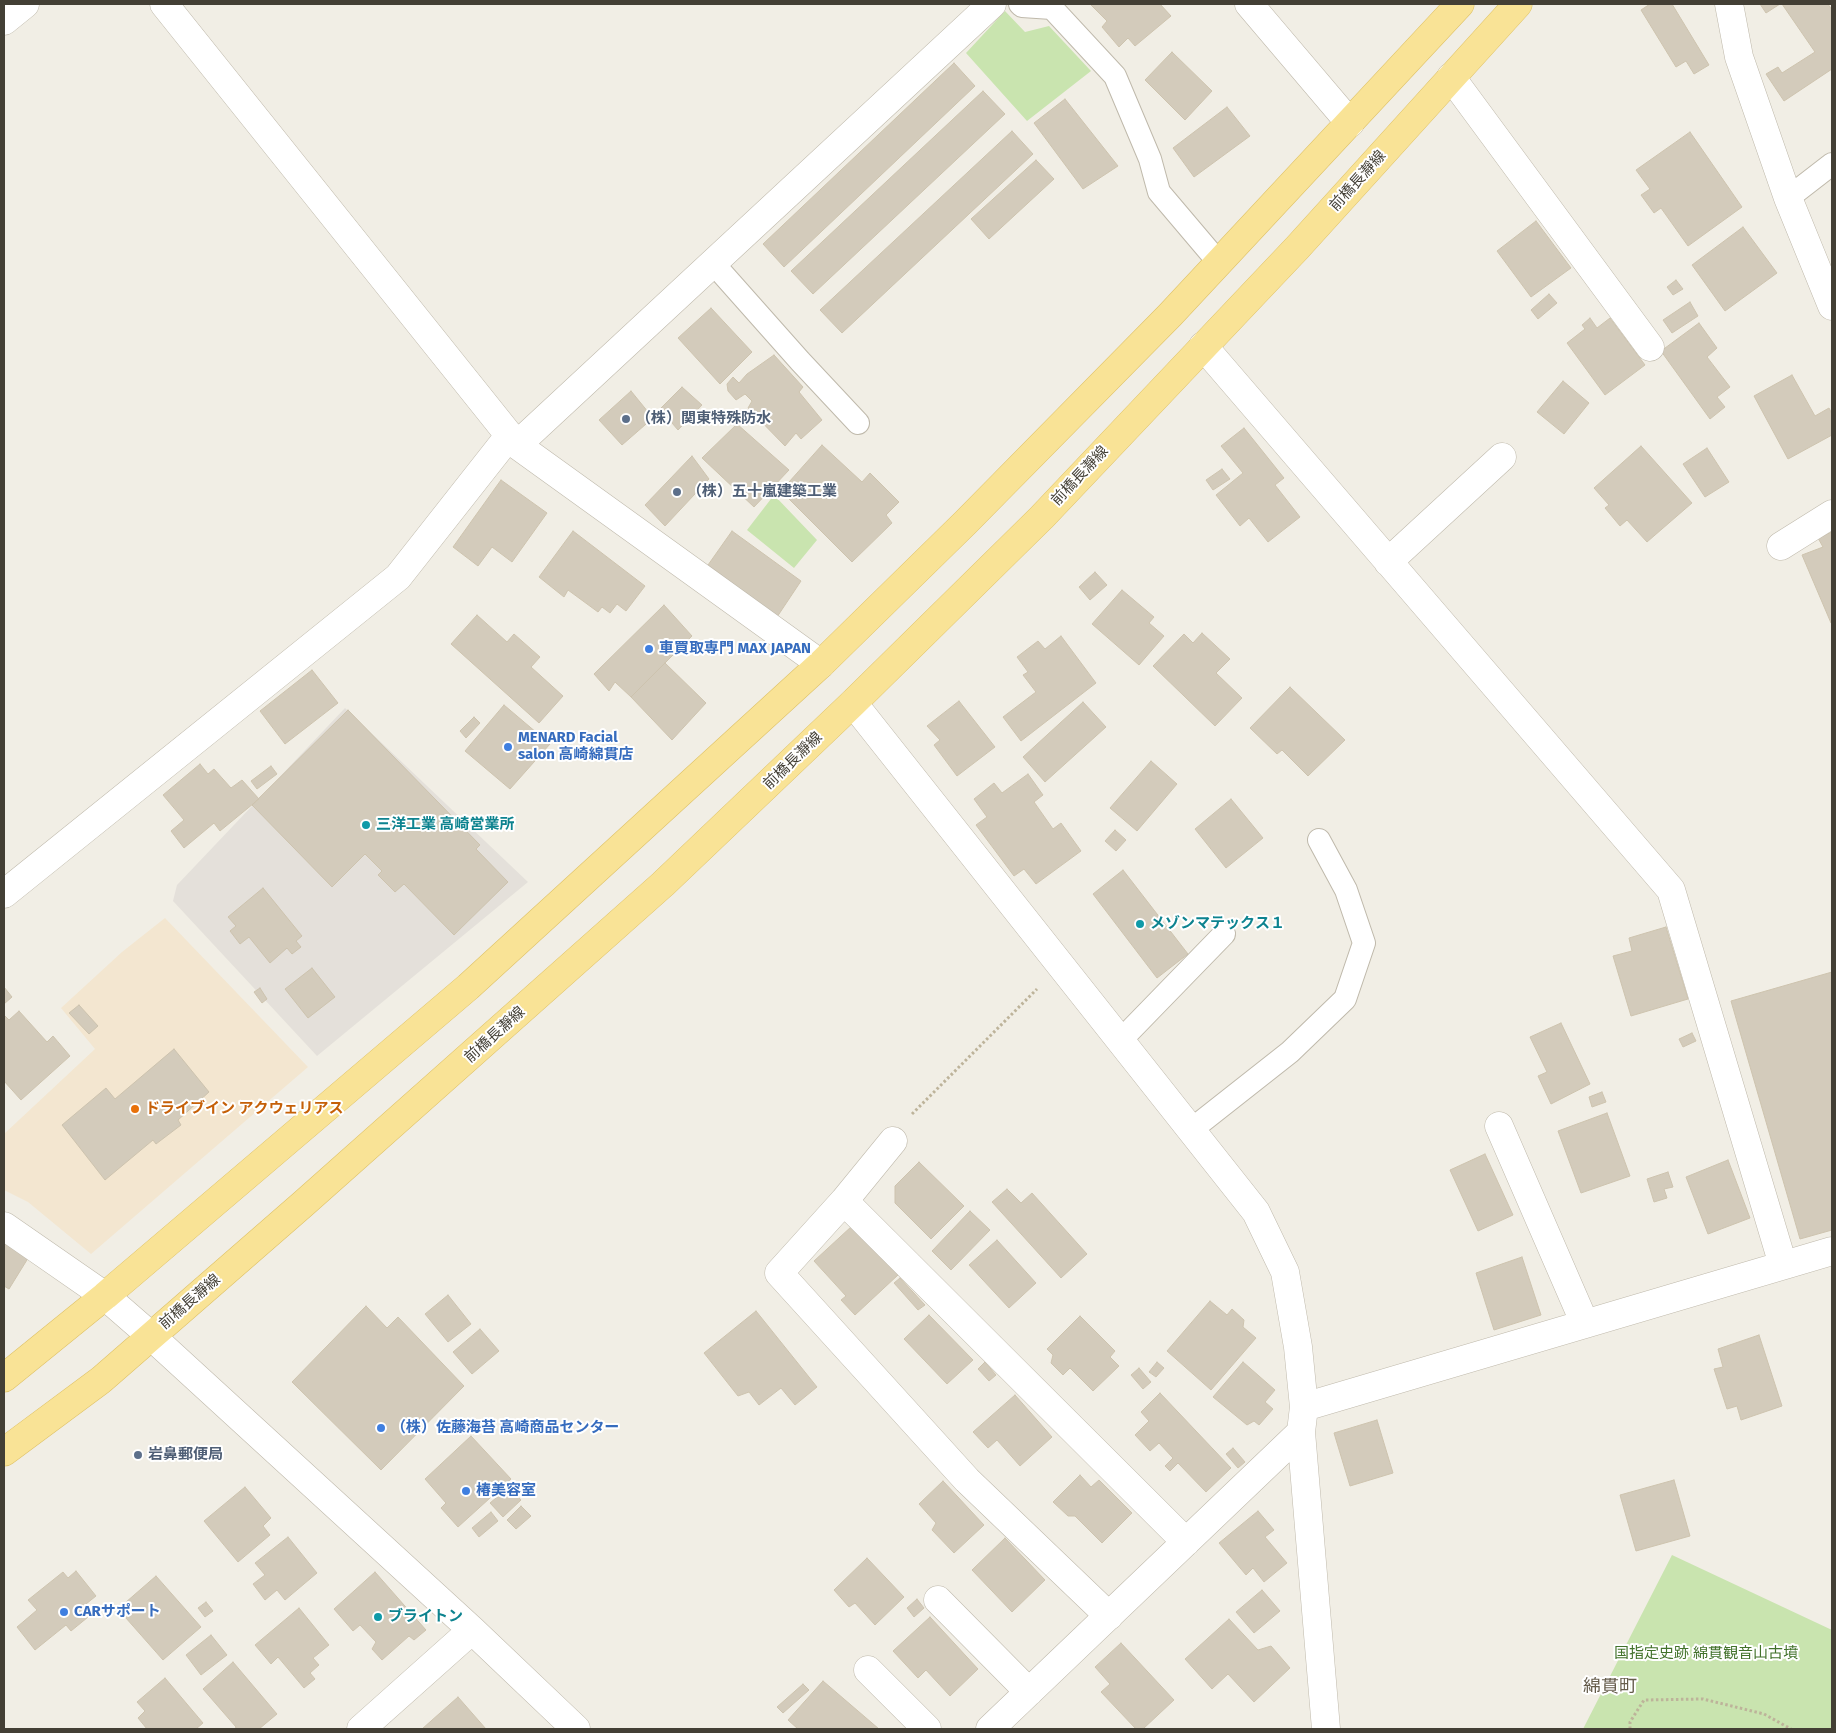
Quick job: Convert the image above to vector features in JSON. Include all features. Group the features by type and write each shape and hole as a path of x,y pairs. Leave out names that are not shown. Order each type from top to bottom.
{"main road":[{"path":"4,1378 105,1296 468,987 821,664 966,522 1220,264 1460,4"},
{"name":"前橋長瀞線","path":"4,1452 101,1380 311,1198 663,884 853,703 1042,517 1297,248 1518,4"}],"street":[{"path":"4,21 25,4"},
{"path":"164,4 513,441 821,664"},
{"path":"4,894 398,577 513,441 713,263 992,4"},
{"path":"1249,4 1350,123"},
{"path":"1729,4 1739,57 1788,198 1832,306"},
{"path":"1452,77 1650,347"},
{"path":"1203,346 1671,890 1783,1265"},
{"path":"1388,562 1502,457"},
{"path":"1781,546 1832,514"},
{"path":"853,703 1256,1212 1286,1272 1298,1347 1326,1729"},
{"path":"1499,1126 1585,1324"},
{"path":"894,1141 844,1201 779,1273 967,1480 1109,1616"},
{"path":"844,1201 1186,1542"},
{"path":"4,1226 105,1296 151,1336 472,1630 576,1729"},
{"path":"990,1729 1186,1542 1302,1420 1585,1324 1832,1251"},
{"path":"938,1600 1029,1692"},
{"path":"361,1729 472,1630"},
{"path":"868,1670 927,1729"}],"lane":[{"path":"1020,4 1022,6 1052,8 1115,76 1150,159 1159,192 1220,264"},
{"path":"1788,198 1832,164"},
{"path":"713,263 858,423"},
{"path":"1191,1130 1290,1052 1345,999 1364,943 1346,890 1319,840"},
{"path":"1120,1041 1224,934"}],"path":[{"path":"894,1141 908,1118 1060,966"},
{"path":"1630,1729 1630,1722 1644,1700 1702,1699 1764,1714 1791,1729"}],"shaded area":[{"path":"345,708 528,882 317,1056 173,901 177,885"},
{"path":"165,918 308,1067 91,1254 28,1202 4,1190 4,1134 95,1049 61,1008 122,952"}],"green space":[{"path":"1005,11 1025,32 1049,26 1091,71 1027,121 966,53"},
{"path":"774,495 817,540 794,568 747,530"},
{"name":"国指定史跡 綿貫観音山古墳","path":"1672,1555 1832,1630 1832,1729 1583,1729"}],"building":[{"path":"1090,4 1160,4 1171,16 1135,46 1128,38 1119,47 1102,27 1107,21"},
{"path":"1650,4 1672,4 1709,65 1694,74 1686,61 1676,67 1641,10"},
{"path":"1760,4 1780,4 1766,13"},
{"path":"1782,4 1828,4 1832,10 1832,69 1784,101 1766,74 1778,67 1782,73 1815,52"},
{"path":"1172,52 1212,91 1185,120 1145,80"},
{"path":"954,63 975,86 784,267 763,244"},
{"path":"983,91 1005,114 813,294 791,271"},
{"path":"1065,99 1118,166 1083,189 1034,123"},
{"path":"1227,107 1250,136 1194,177 1173,148"},
{"path":"1012,131 1033,154 842,333 820,310"},
{"path":"1690,132 1742,207 1688,246 1661,208 1654,213 1641,195 1650,189 1636,170"},
{"path":"1036,160 1054,179 989,239 971,219"},
{"path":"1536,221 1571,268 1531,297 1497,251"},
{"path":"1743,227 1777,273 1725,311 1692,265"},
{"path":"1676,280 1683,289 1673,295 1667,287"},
{"path":"1549,294 1557,303 1538,319 1531,310"},
{"path":"1690,302 1698,316 1672,333 1663,320"},
{"path":"711,308 752,352 720,384 678,338"},
{"path":"1590,318 1597,328 1610,318 1645,365 1605,395 1567,343 1585,329 1582,325"},
{"path":"1699,323 1717,348 1707,357 1730,387 1717,397 1725,407 1710,419 1661,351"},
{"path":"774,355 803,387 799,392 822,420 801,439 796,433 785,446 748,408 752,401 745,394 736,400 728,391 727,384 733,377 739,383 747,374"},
{"path":"1792,375 1815,416 1829,408 1832,414 1832,435 1788,459 1754,396"},
{"path":"1563,381 1589,403 1564,434 1537,412"},
{"path":"682,387 702,405 678,430 660,409"},
{"name":"（株）関東特殊防水","path":"631,391 653,418 622,445 599,420"},
{"path":"737,424 789,470 754,507 702,458"},
{"path":"1244,428 1284,478 1275,485 1300,517 1268,542 1249,518 1240,526 1216,495 1243,473 1221,446"},
{"path":"822,445 862,482 870,473 899,502 886,515 892,523 852,562 781,491"},
{"path":"1641,446 1692,503 1647,542 1627,520 1620,526 1605,508 1609,505 1594,488"},
{"path":"1707,448 1729,482 1705,497 1683,464"},
{"name":"（株）五十嵐建築工業","path":"692,456 709,479 665,526 645,505"},
{"path":"1222,469 1230,479 1213,490 1206,480"},
{"path":"501,480 547,513 512,562 492,547 478,566 453,547"},
{"path":"573,531 645,586 626,611 617,604 610,613 602,607 598,612 568,590 564,597 539,577"},
{"path":"732,531 801,581 777,617 708,565"},
{"path":"1832,532 1831,623 1802,555 1823,547 1818,538"},
{"path":"1095,572 1107,585 1090,600 1079,587"},
{"path":"1122,590 1154,617 1149,623 1164,636 1139,665 1092,624"},
{"name":"車買取専門 MAX JAPAN","path":"664,605 692,636 631,697 615,682 609,691 594,674"},
{"path":"477,615 507,642 514,634 540,657 531,667 563,696 539,723 451,644"},
{"path":"1202,633 1230,659 1216,673 1242,698 1215,726 1153,666 1184,634 1193,643"},
{"path":"1061,636 1096,683 1021,741 1003,717 1036,692 1023,675 1028,672 1017,657 1038,641 1045,649"},
{"path":"665,663 706,703 672,740 631,697"},
{"path":"312,670 338,703 285,744 260,711"},
{"path":"1290,687 1345,740 1308,776 1282,750 1277,754 1250,728"},
{"path":"959,701 995,747 957,776 934,745 940,740 927,726"},
{"path":"1083,702 1106,727 1045,782 1023,757"},
{"name":"MENARD Facial salon 高崎綿貫店","path":"504,705 550,744 510,789 465,751"},
{"name":"三洋工業 高崎営業所","path":"348,710 480,845 476,849 508,882 454,935 404,884 395,892 378,875 382,871 365,854 332,887 252,805"},
{"path":"474,717 480,723 466,738 460,731"},
{"path":"1151,761 1177,784 1137,831 1110,808"},
{"path":"200,764 208,774 214,769 231,788 242,780 259,799 220,831 214,823 184,848 171,831 184,820 163,795"},
{"path":"271,766 277,774 257,789 251,781"},
{"path":"1028,774 1043,795 1034,802 1053,829 1061,823 1081,851 1036,884 1024,869 1014,876 976,825 987,817 974,799 994,783 1002,793"},
{"path":"1231,799 1263,838 1226,868 1195,829"},
{"path":"1115,830 1126,840 1116,851 1105,841"},
{"name":"メゾンマテックス１","path":"1123,870 1188,954 1157,978 1093,894"},
{"path":"263,888 302,936 296,941 301,947 292,954 287,948 270,963 249,937 240,944 230,931 236,926 228,917"},
{"path":"1666,927 1688,999 1631,1016 1613,956 1632,951 1629,938"},
{"path":"312,968 335,997 308,1018 285,989"},
{"path":"1832,972 1832,1230 1800,1239 1731,1001"},
{"path":"4,987 12,997 4,1004"},
{"path":"260,988 267,999 262,1003 254,992"},
{"path":"79,1005 98,1026 89,1034 69,1013"},
{"path":"19,1011 47,1042 53,1036 70,1056 21,1100 4,1081 4,1015 9,1020"},
{"path":"1561,1023 1590,1084 1551,1104 1538,1076 1547,1072 1530,1037"},
{"path":"1692,1033 1696,1041 1683,1047 1679,1039"},
{"name":"ドライブイン アクウェリアス","path":"174,1049 209,1092 178,1120 181,1125 156,1144 153,1140 105,1180 62,1125 106,1088 115,1099"},
{"path":"1602,1092 1606,1102 1592,1107 1589,1097"},
{"path":"1607,1113 1630,1176 1581,1193 1558,1131"},
{"path":"1485,1154 1513,1215 1478,1231 1450,1170"},
{"path":"1728,1160 1750,1218 1708,1234 1686,1177"},
{"path":"919,1162 964,1206 931,1239 895,1203 895,1186"},
{"path":"1668,1172 1673,1187 1664,1189 1667,1198 1654,1202 1647,1179"},
{"path":"1007,1189 1021,1203 1032,1193 1087,1254 1061,1278 992,1202"},
{"path":"970,1211 990,1230 951,1270 932,1251"},
{"path":"852,1226 898,1275 855,1315 841,1300 846,1296 814,1261"},
{"path":"4,1238 30,1255 9,1289 4,1286"},
{"path":"997,1240 1036,1283 1009,1308 969,1265"},
{"path":"1522,1257 1541,1315 1494,1330 1476,1273"},
{"path":"900,1278 925,1305 918,1310 894,1283"},
{"path":"448,1295 471,1324 448,1342 425,1314"},
{"path":"1210,1301 1227,1315 1232,1309 1244,1320 1243,1327 1256,1338 1211,1390 1167,1351"},
{"name":"（株）佐藤海苔 高崎商品センター","path":"366,1306 387,1328 398,1317 464,1386 381,1470 292,1382"},
{"path":"756,1311 817,1387 795,1405 781,1388 759,1405 749,1392 738,1396 704,1353"},
{"path":"929,1315 973,1360 947,1384 904,1339"},
{"path":"1080,1316 1115,1351 1110,1357 1119,1366 1093,1391 1070,1368 1063,1375 1051,1363 1053,1355 1047,1349"},
{"path":"480,1329 499,1351 472,1374 453,1352"},
{"path":"1759,1335 1782,1406 1741,1420 1737,1406 1727,1409 1714,1369 1723,1367 1718,1349"},
{"path":"985,1362 996,1375 989,1381 978,1369"},
{"path":"1157,1362 1164,1368 1156,1377 1149,1372"},
{"path":"1243,1362 1275,1390 1265,1402 1273,1409 1259,1425 1254,1421 1247,1425 1213,1397"},
{"path":"1139,1368 1151,1382 1143,1389 1131,1375"},
{"path":"1160,1393 1231,1468 1206,1492 1178,1463 1170,1471 1165,1466 1173,1458 1159,1443 1150,1451 1135,1435 1149,1421 1141,1412"},
{"path":"1015,1395 1052,1437 1020,1466 997,1440 988,1448 973,1432"},
{"path":"1377,1420 1393,1473 1350,1486 1334,1433"},
{"name":"椿美容室","path":"471,1436 511,1479 458,1527 441,1508 446,1503 425,1479"},
{"path":"1233,1448 1245,1462 1238,1468 1226,1454"},
{"path":"1080,1475 1091,1487 1099,1480 1132,1513 1102,1543 1075,1516 1068,1516 1053,1502"},
{"path":"1674,1480 1690,1536 1636,1551 1620,1495"},
{"path":"943,1481 984,1525 954,1553 932,1530 936,1523 919,1504"},
{"path":"245,1487 271,1518 263,1526 270,1535 238,1562 204,1521"},
{"path":"509,1487 521,1500 503,1517 490,1503"},
{"path":"521,1506 531,1516 516,1529 507,1520"},
{"path":"1258,1511 1274,1530 1265,1537 1287,1563 1264,1582 1253,1568 1246,1575 1219,1543"},
{"path":"491,1512 498,1521 479,1537 472,1528"},
{"path":"288,1537 317,1573 285,1600 277,1590 265,1600 253,1584 265,1575 255,1563"},
{"path":"1005,1538 1045,1580 1012,1612 972,1570"},
{"path":"867,1558 904,1597 875,1625 855,1603 849,1607 834,1590"},
{"name":"CARサポート","path":"76,1571 96,1596 86,1604 93,1613 71,1631 66,1625 35,1650 17,1627 37,1610 28,1600 63,1572 68,1578"},
{"name":"ブライトン","path":"375,1572 426,1630 414,1640 409,1636 382,1660 372,1649 376,1642 360,1625 353,1631 334,1609"},
{"path":"156,1576 201,1627 163,1660 118,1609"},
{"path":"1262,1590 1280,1611 1254,1633 1236,1612"},
{"path":"917,1599 924,1608 914,1617 907,1608"},
{"path":"206,1602 213,1611 205,1617 198,1608"},
{"path":"299,1608 329,1645 313,1658 319,1665 310,1673 315,1679 304,1688 278,1657 271,1664 255,1645"},
{"path":"930,1617 978,1669 950,1696 926,1670 918,1678 893,1651"},
{"path":"1229,1619 1258,1650 1271,1646 1290,1668 1254,1702 1228,1674 1212,1689 1185,1659"},
{"path":"211,1635 227,1655 201,1675 186,1655"},
{"path":"1121,1643 1174,1700 1143,1729 1136,1729 1101,1692 1110,1684 1095,1667"},
{"path":"233,1662 277,1714 259,1729 235,1729 236,1727 203,1689"},
{"path":"165,1678 203,1723 196,1729 147,1729 138,1718 145,1711 137,1702"},
{"path":"823,1681 879,1729 798,1729 788,1720"},
{"path":"803,1684 809,1690 783,1713 777,1707"},
{"path":"458,1697 486,1729 422,1729"}],"place":[{"name":"（株）関東特殊防水","path":"626,419"},
{"name":"（株）五十嵐建築工業","path":"677,492"},
{"name":"車買取専門 MAX JAPAN","path":"649,649"},
{"name":"MENARD Facial salon 高崎綿貫店","path":"508,747"},
{"name":"三洋工業 高崎営業所","path":"366,825"},
{"name":"メゾンマテックス１","path":"1140,924"},
{"name":"ドライブイン アクウェリアス","path":"135,1109"},
{"name":"（株）佐藤海苔 高崎商品センター","path":"381,1428"},
{"name":"岩鼻郵便局","path":"138,1455"},
{"name":"椿美容室","path":"466,1491"},
{"name":"CARサポート","path":"64,1612"},
{"name":"ブライトン","path":"378,1617"}],"district":[{"name":"綿貫町","path":"1610,1687"}]}
